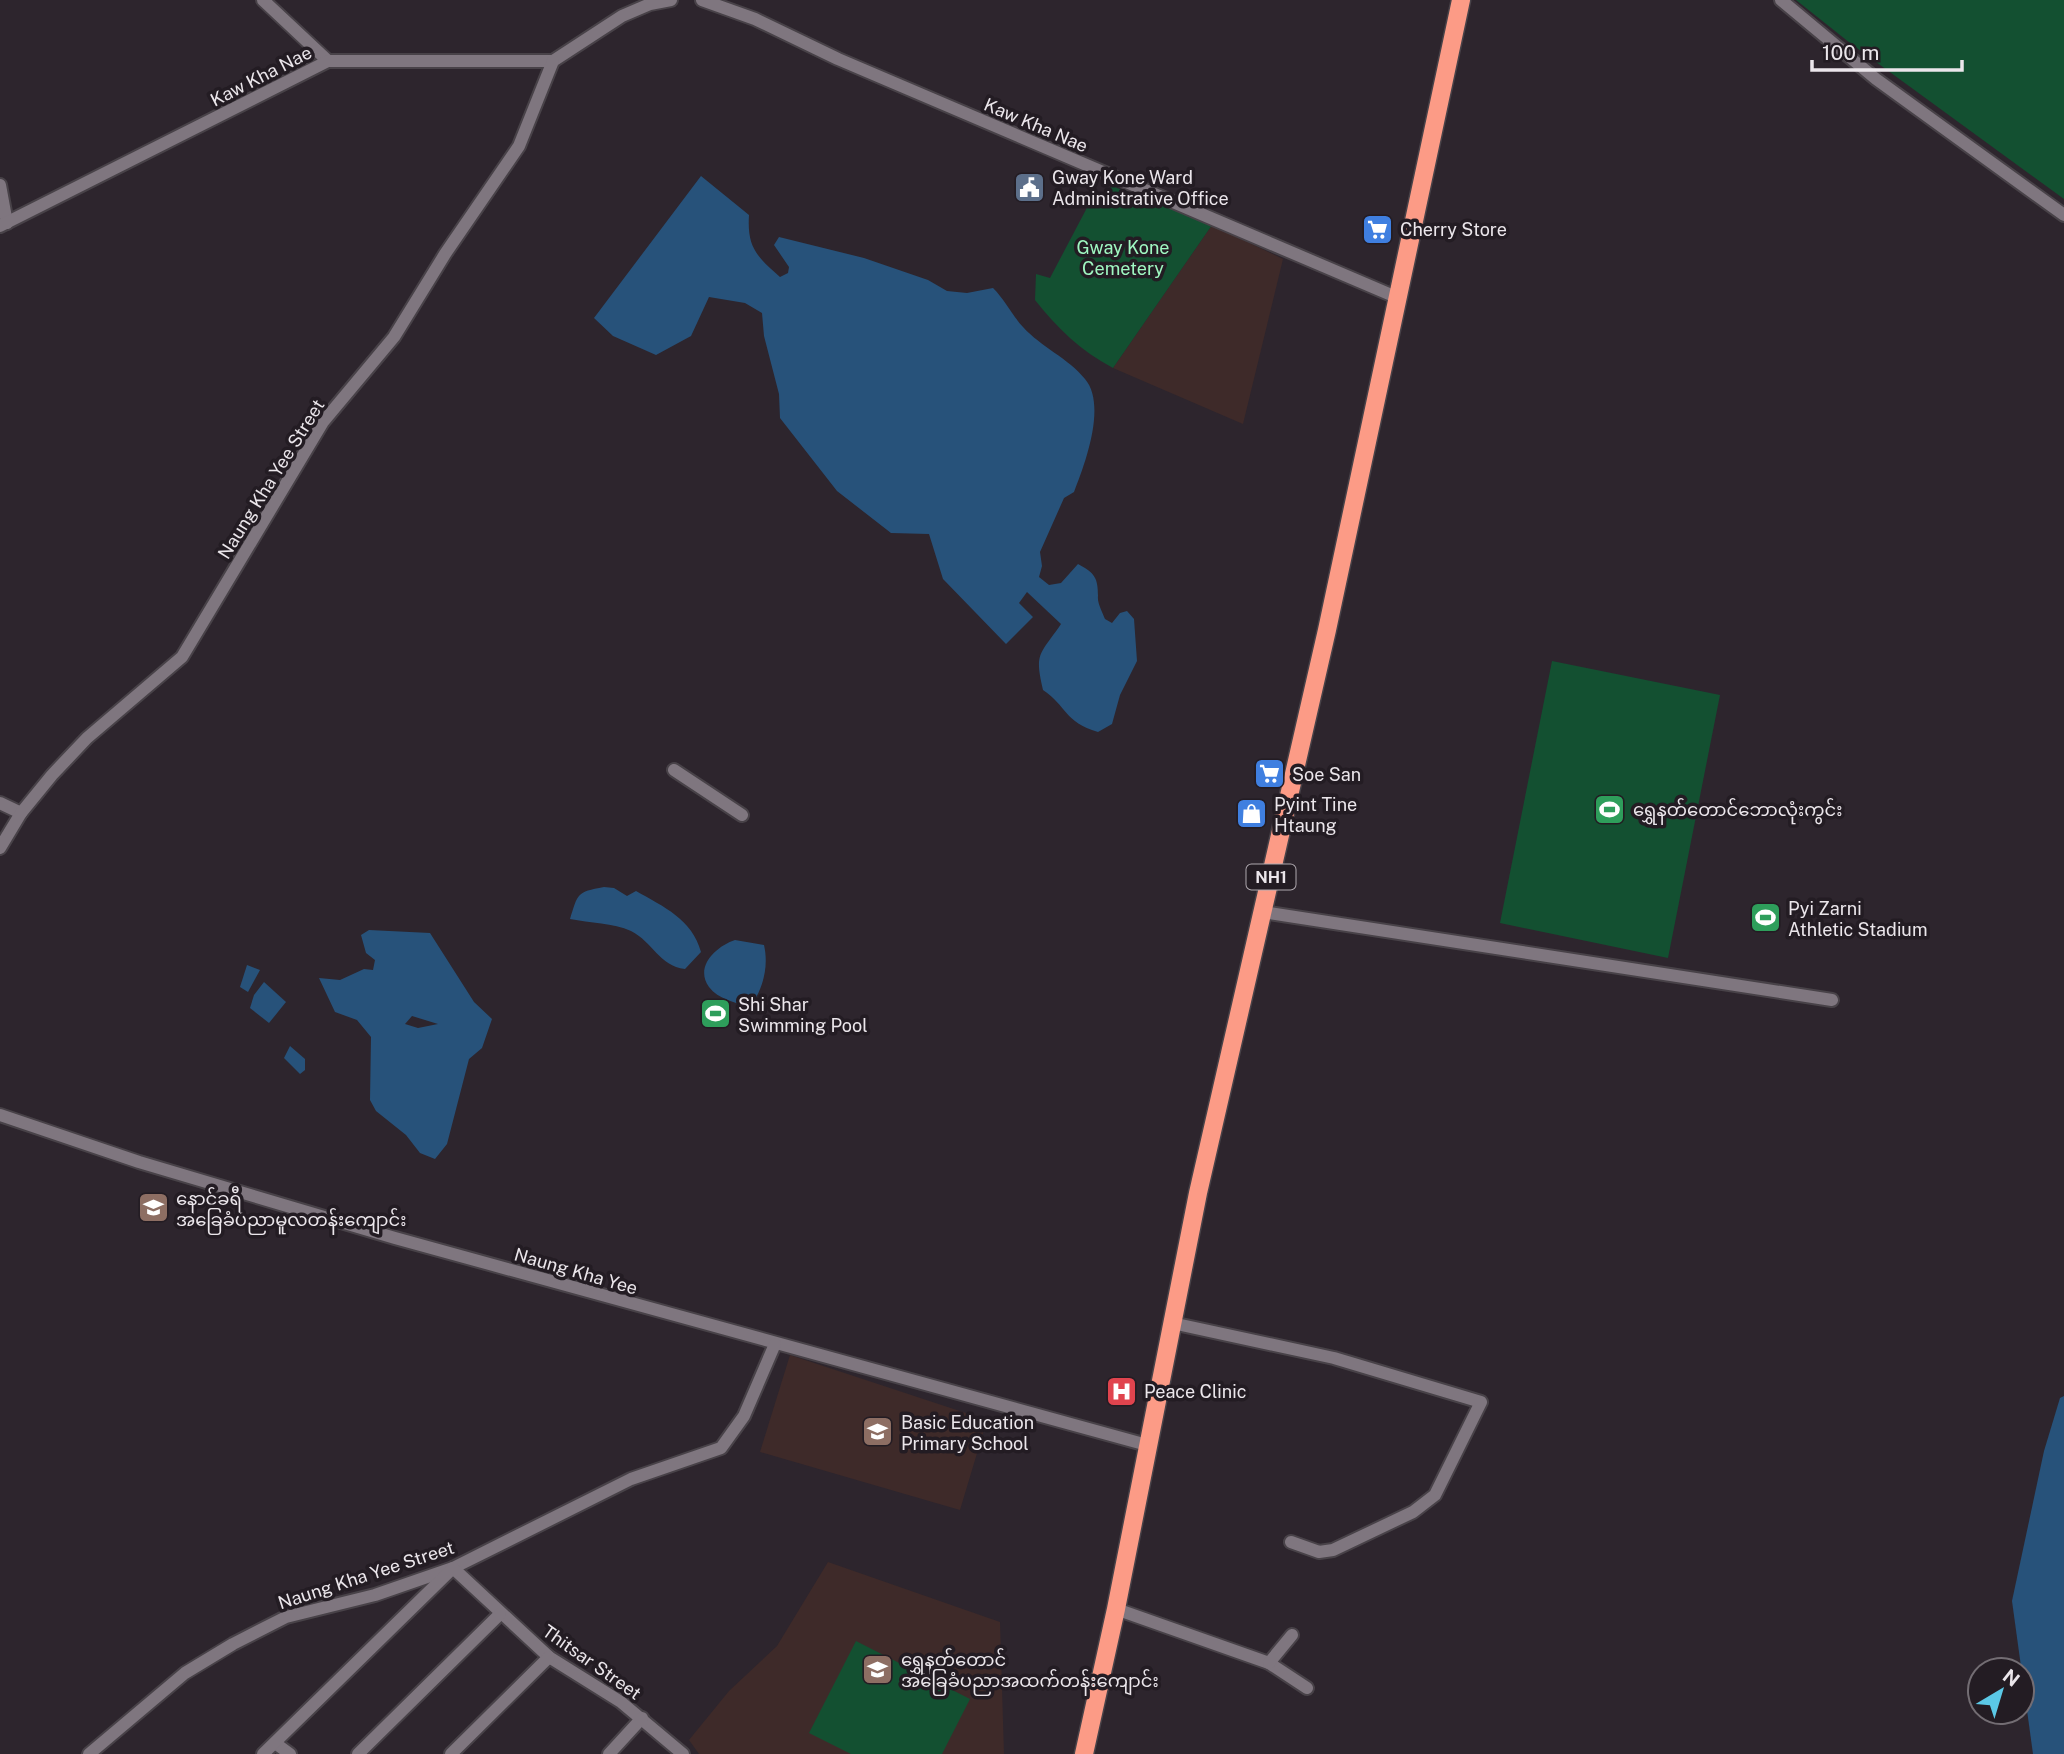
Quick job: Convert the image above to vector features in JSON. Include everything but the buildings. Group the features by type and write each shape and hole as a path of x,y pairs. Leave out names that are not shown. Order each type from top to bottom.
{"highway":[{"name":"NH1","path":"1083,1753 1116,1609 1198,1193 1327,630 1461,0"}],"street":[{"path":"263,0 328,61"},
{"path":"553,61 622,16 650,4 671,0"},
{"name":"Kaw Kha Nae","path":"702,0 755,19 876,75 1396,297"},
{"path":"1781,0 1875,79 2064,215"},
{"name":"Kaw Kha Nae","path":"4,225 328,61 553,61"},
{"name":"Naung Kha Yee Street","path":"0,848 21,813 87,738 182,657 323,422 394,337 444,254 519,146 553,61"},
{"path":"0,185 4,225"},
{"path":"674,770 742,815"},
{"path":"0,803 21,813"},
{"path":"1263,912 1832,1000"},
{"name":"Naung Kha Yee","path":"0,1115 277,1203 775,1344 1147,1445"},
{"path":"1172,1323 1334,1359 1481,1402 1435,1495 1413,1512 1333,1550 1319,1552 1291,1542"},
{"name":"Naung Kha Yee Street","path":"89,1754 185,1673 286,1617 375,1595 453,1568 631,1479 721,1448 744,1416 775,1344"},
{"path":"263,1754 453,1568"},
{"name":"Thitsar Street","path":"453,1568 549,1657 642,1718 683,1754"},
{"path":"1116,1609 1269,1663 1307,1688"},
{"path":"358,1754 500,1614"},
{"path":"1269,1663 1292,1635"},
{"path":"451,1754 549,1657"},
{"path":"609,1754 642,1718"},
{"path":"275,1743 290,1754"}],"shaded area":[{"path":"1212,225 1283,259 1243,424 1113,368"},
{"path":"790,1355 987,1420 960,1510 760,1452"},
{"name":"ရွှေနတ်တောင် အခြေခံပညာအထက်တန်းကျောင်း","path":"828,1562 1000,1622 1004,1754 699,1754 689,1740 729,1691 777,1646"}],"green space":[{"path":"1796,0 2064,0 2064,199 1850,43"},
{"name":"Gway Kone Cemetery","path":"1112,186 1212,225 1113,368 1070,338 1035,300 1036,274 1050,278 1090,202 1099,205"},
{"name":"ရွှေနတ်တောင်ဘောလုံးကွင်း","path":"1552,661 1720,695 1668,958 1500,923"},
{"path":"856,1641 970,1699 942,1754 851,1754 809,1733"}],"water":[{"path":"701,176 749,215 750,235 755,250 780,277 788,273 789,267 774,245 779,237 864,258 928,280 947,291 967,293 993,288 1030,334 1085,379 1094,404 1092,435 1074,492 1064,498 1040,552 1042,566 1039,577 1049,585 1061,583 1078,564 1094,577 1098,602 1105,619 1112,623 1120,613 1127,611 1134,619 1137,661 1120,695 1112,724 1098,732 1087,728 1072,719 1043,690 1039,661 1044,648 1061,624 1027,592 1019,603 1033,617 1006,644 943,579 929,534 891,533 837,491 780,418 779,394 764,336 762,313 745,303 709,297 691,336 656,355 613,336 594,318"},
{"path":"604,887 614,888 627,896 636,891 676,915 691,931 701,952 685,969 676,967 662,959 631,931 570,919 580,895"},
{"path":"369,930 430,933 474,1002 492,1019 482,1048 469,1059 447,1144 435,1159 420,1153 406,1135 376,1111 370,1100 371,1037 357,1020 335,1012 319,978 340,980 364,969 373,970 375,960 366,953 361,935","holes":["412,1016 438,1024 418,1028 405,1024"]},
{"path":"735,940 764,945 764,978 750,1007 717,995 705,979 704,972 710,958 721,947"},
{"path":"247,965 260,970 248,992 240,987"},
{"path":"264,982 286,1002 269,1023 250,1008 254,995"},
{"path":"290,1046 305,1059 305,1070 300,1074 284,1058"},
{"path":"2064,1396 2064,1754 2033,1754 2029,1726 2036,1726 2036,1656 2020,1656 2012,1601 2044,1451 2060,1398"}],"place":[{"name":"Gway Kone Ward Administrative Office","path":"1029,187"},
{"name":"Cherry Store","path":"1377,229"},
{"name":"Soe San","path":"1269,774"},
{"name":"ရွှေနတ်တောင်ဘောလုံးကွင်း","path":"1610,809"},
{"name":"Pyint Tine Htaung","path":"1251,814"},
{"name":"Pyi Zarni Athletic Stadium","path":"1765,918"},
{"name":"Shi Shar Swimming Pool","path":"715,1014"},
{"name":"နောင်ခရီ အခြေခံပညာမူလတန်းကျောင်း","path":"153,1208"},
{"name":"Peace Clinic","path":"1121,1391"},
{"name":"Basic Education Primary School","path":"878,1432"},
{"name":"ရွှေနတ်တောင် အခြေခံပညာအထက်တန်းကျောင်း","path":"878,1669"}]}
